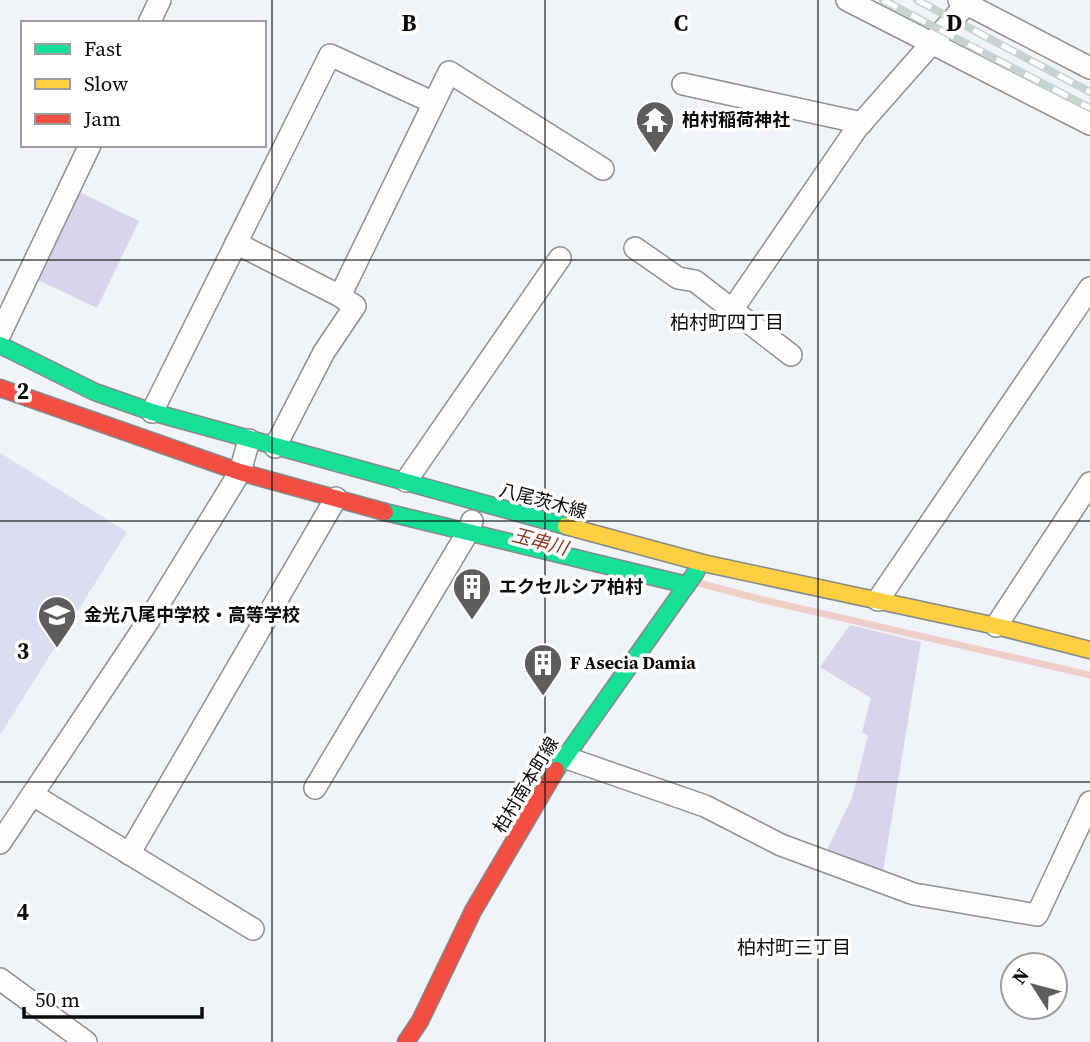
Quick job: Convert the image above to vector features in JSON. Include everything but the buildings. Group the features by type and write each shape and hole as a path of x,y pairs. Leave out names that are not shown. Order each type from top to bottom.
{"main road":[{"name":"八尾茨木線","path":"0,345 95,392 152,412 244,456 275,447 405,481 472,518 878,600 1090,650"},
{"path":"0,388 244,456 336,498 472,518 687,585"},
{"name":"柏村南本町線","path":"406,1042 420,1021 473,911 564,757 703,563"}],"street":[{"path":"150,21 160,0"},
{"path":"847,0 1090,124"},
{"path":"733,310 862,123 931,45 965,1 1090,68"},
{"path":"152,412 330,55 432,102"},
{"path":"340,296 432,102 449,72 603,169"},
{"path":"683,84 862,123"},
{"path":"0,334 89,147"},
{"path":"236,243 355,306 324,352 275,447"},
{"path":"635,248 678,278 695,281 791,355"},
{"path":"405,481 560,258"},
{"path":"878,600 1090,288"},
{"path":"0,843 149,620 244,456"},
{"path":"996,626 1090,483"},
{"path":"129,854 336,498"},
{"path":"315,788 472,518"},
{"path":"564,757 705,806 781,845 914,894 1037,915 1090,802"},
{"path":"33,795 253,929"},
{"path":"0,979 86,1042"}],"shaded area":[{"path":"77,191 139,221 97,308 36,279"},
{"path":"0,453 127,532 0,735"},
{"path":"850,625 921,642 883,872 826,852 852,798 868,736 862,732 871,698 820,667"}],"waterway":[{"name":"玉串川","path":"699,583 1090,675"}],"railway":[{"path":"883,0 1090,108"},
{"path":"917,0 1090,92"}],"traffic: fast":[{"path":"0,345 95,392 152,412 566,526"},
{"path":"385,512 687,585"},
{"path":"556,770 696,572"}],"traffic: slow":[{"path":"566,526 703,563 996,626 1090,650"}],"traffic: jam":[{"path":"0,388 240,472 385,512"},
{"path":"406,1042 420,1021 473,911 556,770"}],"place":[{"name":"柏村稲荷神社","path":"655,154"},
{"name":"エクセルシア柏村","path":"472,621"},
{"name":"金光八尾中学校・高等学校","path":"57,649"},
{"name":"F Asecia Damia","path":"543,697"}],"district":[{"name":"柏村町四丁目","path":"727,322"},
{"name":"柏村町三丁目","path":"794,947"}]}
